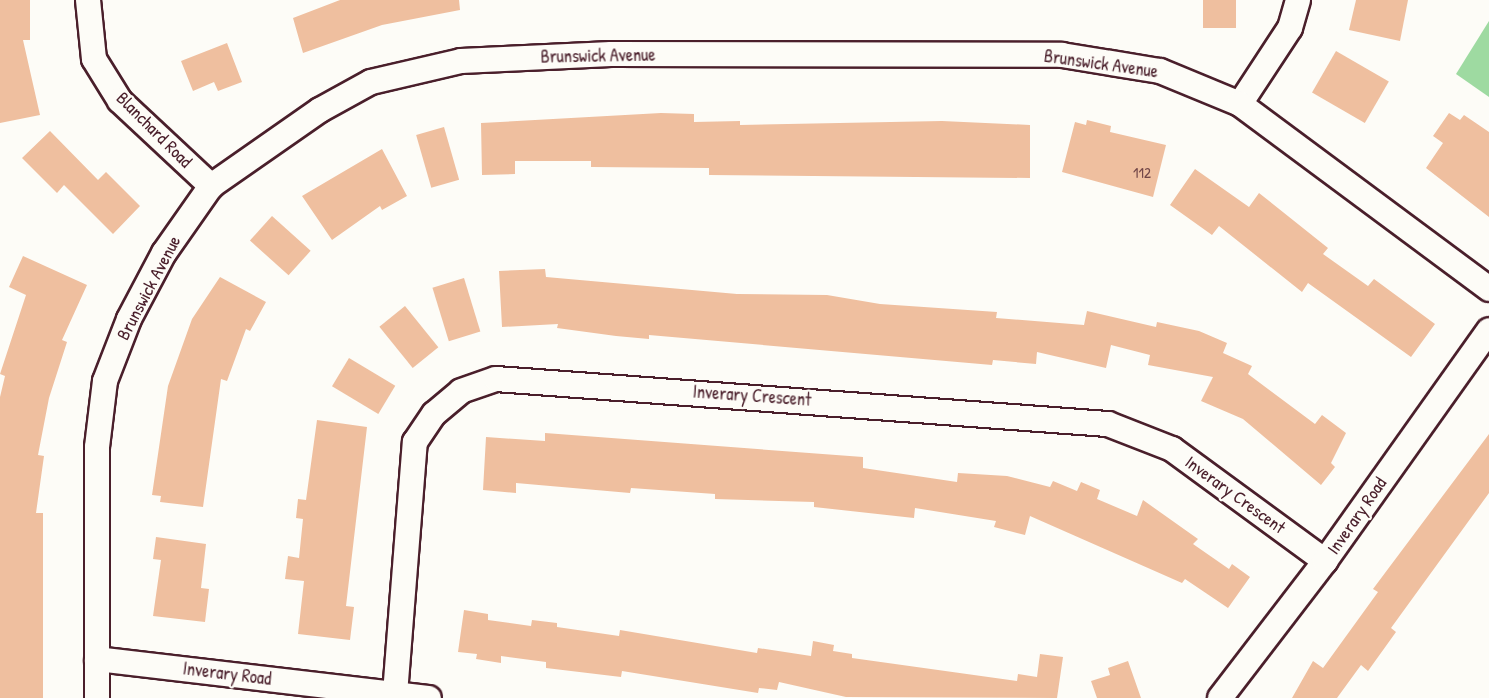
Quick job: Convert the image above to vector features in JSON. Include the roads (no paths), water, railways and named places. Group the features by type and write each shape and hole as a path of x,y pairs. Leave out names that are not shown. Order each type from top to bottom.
{"street":[{"name":"Blanchard Road","path":"88,0 94,59 120,101 211,186"},
{"path":"1240,104 1290,28 1298,0"},
{"name":"Brunswick Avenue","path":"97,698 98,447 105,381 129,319 159,263 211,186 320,110 370,82 461,61 611,54 1062,55 1160,71 1240,104 1489,289"},
{"name":"Inverary Road","path":"1220,698 1325,561 1489,330"},
{"name":"Inverary Crescent","path":"395,694 415,442 434,414 461,391 496,379 1108,424 1172,449 1325,561"},
{"name":"Inverary Road","path":"97,660 429,698"}]}
